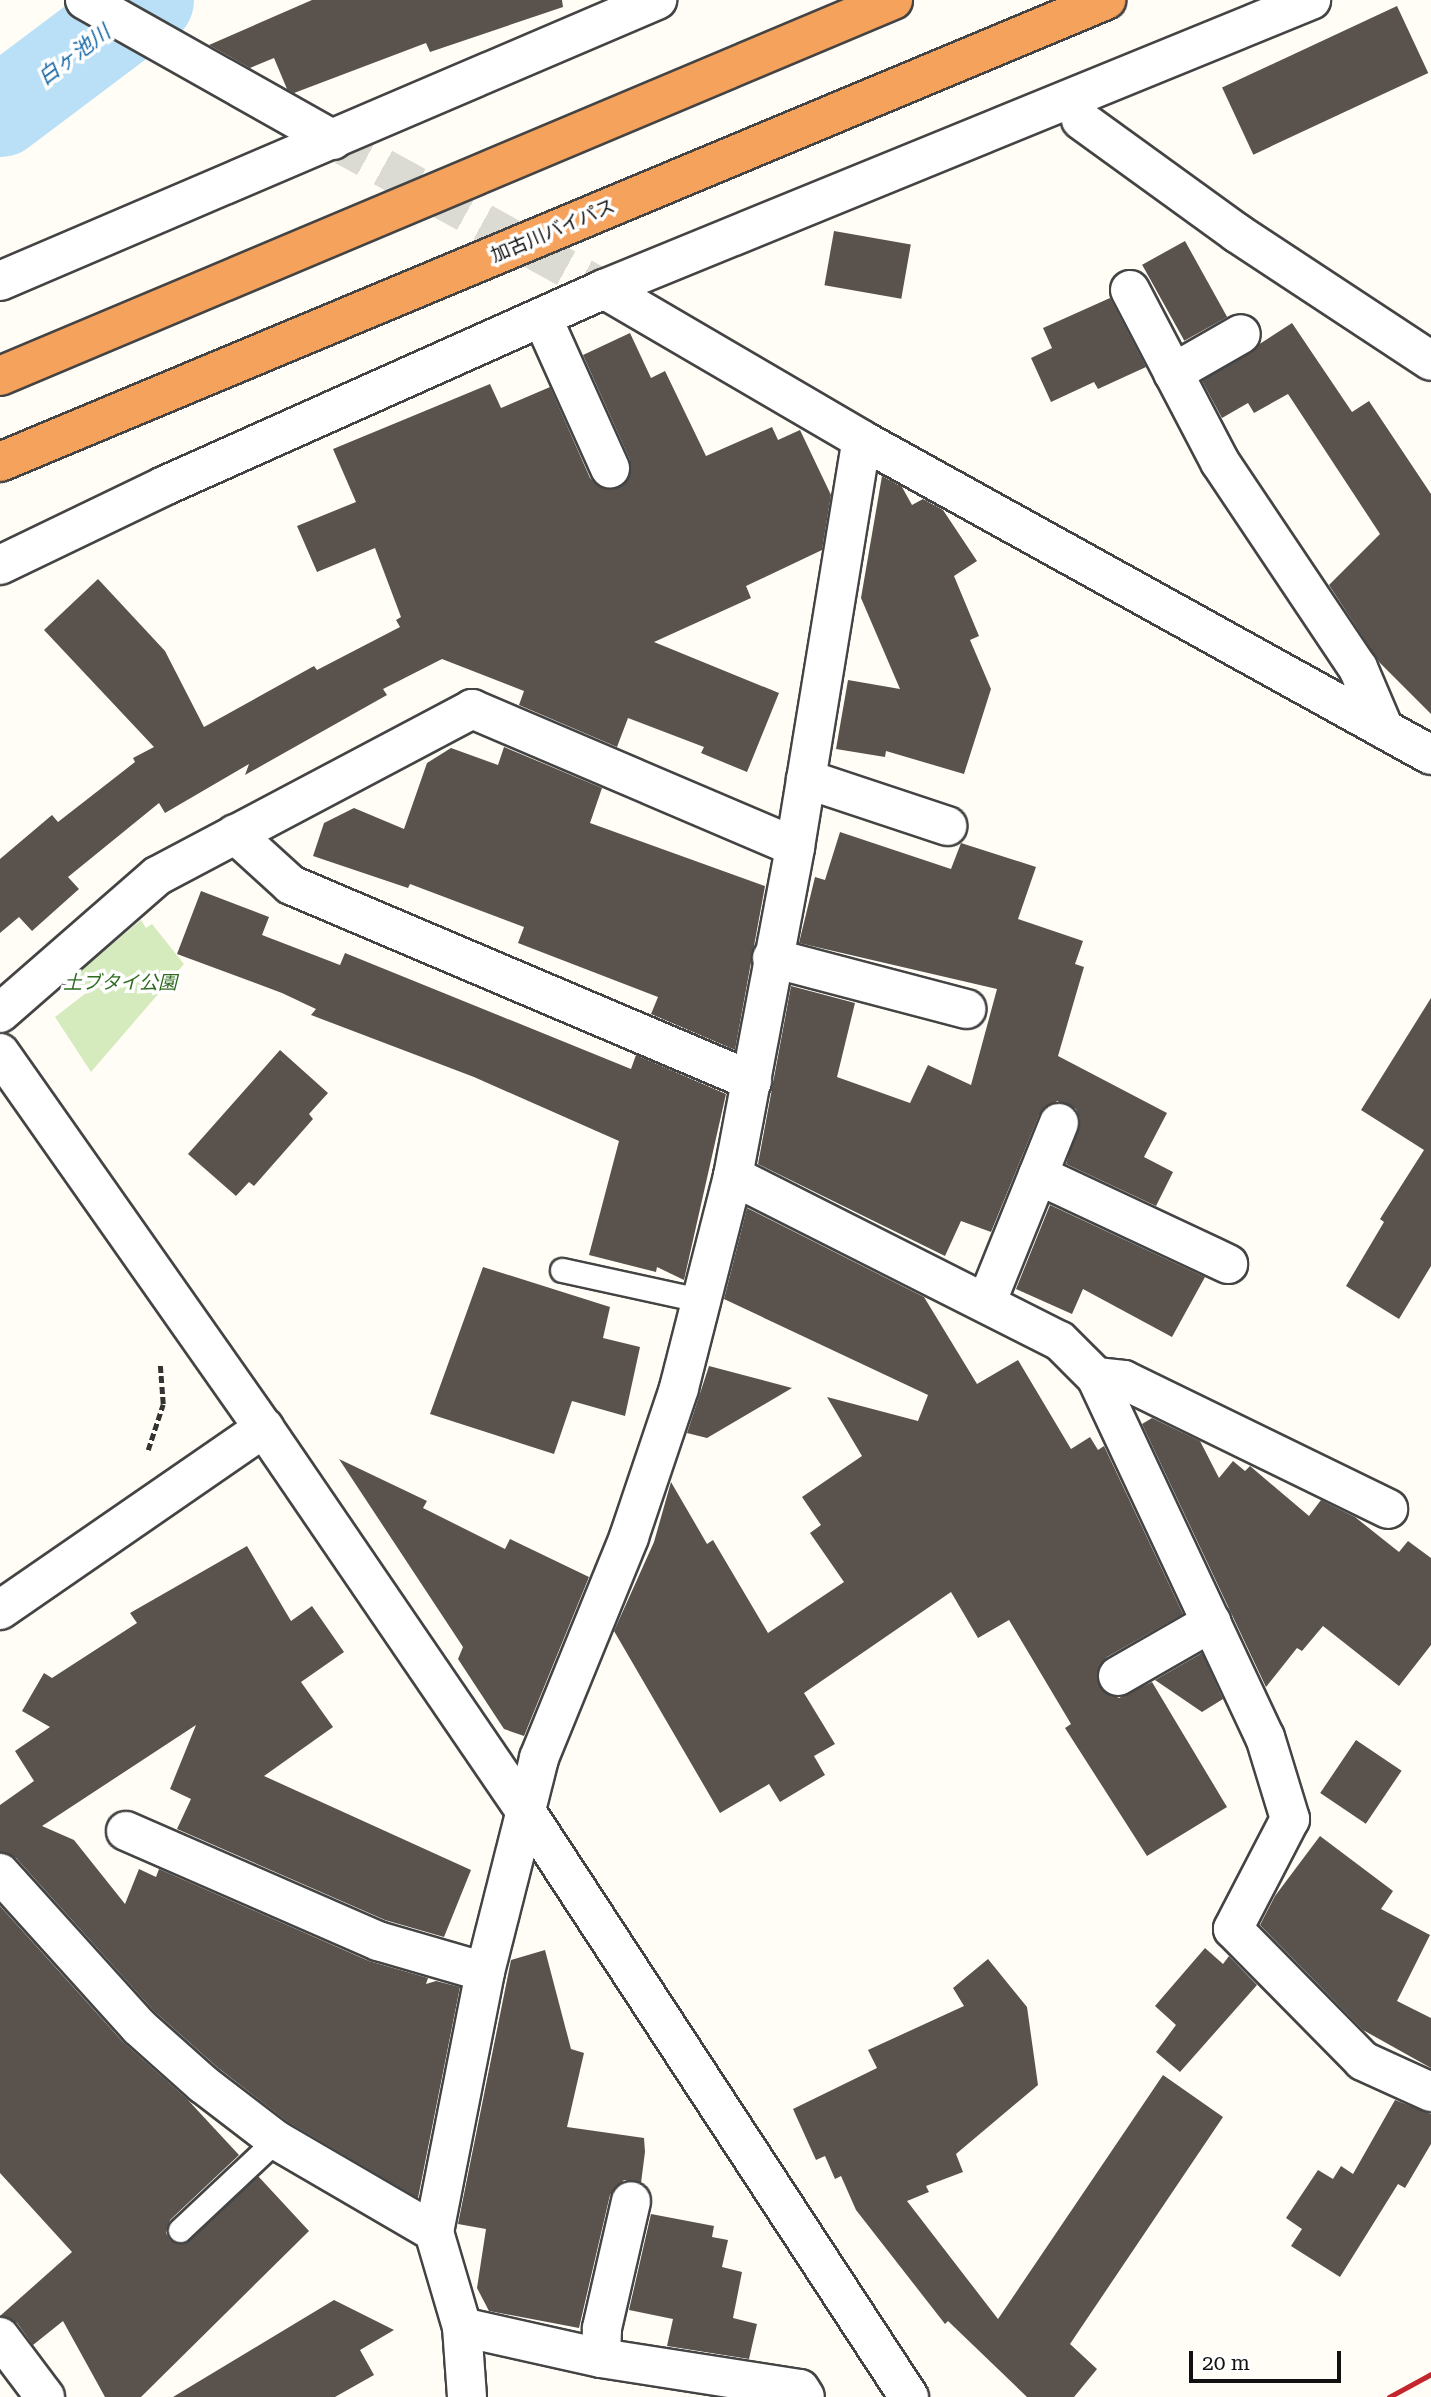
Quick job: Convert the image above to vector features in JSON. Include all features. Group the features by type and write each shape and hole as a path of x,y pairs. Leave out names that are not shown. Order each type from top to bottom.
{"highway":[{"path":"0,376 893,0"},
{"name":"加古川バイパス","path":"0,462 1105,0"}],"street":[{"path":"85,0 333,140"},
{"path":"0,281 657,0"},
{"path":"0,565 163,486 604,289 1311,0"},
{"path":"1081,120 1237,233 1431,361"},
{"path":"604,289 862,440 1431,755"},
{"path":"1130,290 1220,461 1358,668 1384,729"},
{"path":"542,317 610,468"},
{"path":"1173,373 1241,334"},
{"path":"467,2397 462,2327 434,2232 485,1972 527,1813 538,1758 633,1525 679,1388 733,1176 795,847 862,440"},
{"path":"0,1013 157,876 472,709 795,847"},
{"path":"806,779 947,826"},
{"path":"235,834 291,885 752,1081"},
{"path":"772,958 966,1009"},
{"path":"0,1053 264,1428 527,1813 909,2397"},
{"path":"987,1301 1059,1123"},
{"path":"1038,1175 1228,1264"},
{"path":"733,1176 987,1301 1060,1341 1096,1377 1265,1737 1290,1819 1233,1929 1363,2061 1431,2092"},
{"path":"1096,1377 1124,1380 1388,1509"},
{"path":"0,1610 264,1428"},
{"path":"1118,1676 1212,1622"},
{"path":"127,1829 378,1941 485,1972"},
{"path":"0,1873 139,2027 276,2140 434,2232"},
{"path":"601,2358 603,2328 631,2200"},
{"path":"462,2327 601,2358 800,2389 806,2397"},
{"path":"0,2337 45,2397"}],"lane":[{"path":"562,1270 700,1300"},
{"path":"180,2230 276,2140"}],"path":[{"path":"142,1462 154,1439 163,1404 160,1359"}],"green space":[{"name":"土ブタイ公園","path":"141,920 146,928 152,924 184,964 91,1072 55,1017 86,993 73,977"}],"building":[{"path":"312,0 562,0 563,7 430,52 426,43 294,93 287,89 274,58 250,68 209,45"},
{"path":"1397,6 1428,73 1253,155 1222,88"},
{"path":"834,231 911,245 901,299 824,285"},
{"path":"1185,241 1227,317 1184,341 1142,265"},
{"path":"1110,298 1146,367 1098,389 1094,382 1051,402 1031,358 1052,348 1043,328"},
{"path":"1292,323 1352,412 1369,401 1431,494 1431,714 1380,663 1329,585 1380,534 1288,394 1254,413 1248,403 1222,418 1202,381"},
{"path":"630,333 651,378 665,371 706,456 772,427 778,440 800,430 831,495 822,550 746,586 751,598 654,642 779,693 747,772 701,753 704,747 628,718 617,747 519,705 524,691 442,659 383,689 387,695 245,775 249,764 165,813 159,803 68,877 79,889 32,931 19,917 0,933 0,859 52,815 58,822 135,762 133,758 154,747 44,630 98,579 165,651 204,727 314,666 317,670 400,627 396,620 401,617 375,548 317,572 297,526 356,502 333,449 490,384 501,408 550,387 590,478 598,486 618,488 628,480 630,460 583,355"},
{"path":"882,476 902,487 912,505 923,499 943,510 977,561 954,576 979,636 970,640 991,689 964,774 886,751 885,757 836,749 848,680 900,689 861,598"},
{"path":"504,747 602,788 590,823 765,886 735,1050 651,1014 658,997 518,943 524,927 410,884 408,888 313,856 324,823 354,808 404,829 427,763 451,748 498,765"},
{"path":"840,832 951,869 961,843 1036,867 1018,919 1083,941 1075,964 1084,967 1058,1056 1167,1113 1144,1157 1173,1172 1156,1206 1066,1164 1080,1119 1076,1109 1057,1101 1039,1115 991,1232 961,1221 945,1256 758,1164 791,986 855,1003 837,1077 910,1103 928,1065 971,1085 997,989 799,943 815,877 825,880"},
{"path":"201,891 269,917 262,935 340,965 345,953 631,1069 636,1055 726,1094 684,1280 657,1267 656,1272 589,1255 619,1141 474,1077 311,1015 316,1009 282,993 177,954"},
{"path":"1431,998 1431,1266 1399,1319 1346,1286 1384,1222 1380,1219 1424,1150 1361,1110"},
{"path":"280,1050 328,1093 309,1114 313,1119 254,1186 249,1182 236,1196 188,1154"},
{"path":"1050,1205 1205,1277 1172,1337 1083,1289 1072,1314 1016,1289"},
{"path":"747,1208 924,1297 977,1384 1018,1360 1071,1449 1090,1437 1098,1450 1104,1446 1183,1614 1107,1657 1099,1666 1099,1686 1119,1698 1152,1682 1227,1807 1147,1856 1065,1728 1071,1724 1009,1620 978,1638 951,1592 804,1693 835,1744 814,1756 825,1775 780,1802 769,1784 720,1813 614,1631 654,1542 671,1482 707,1544 713,1540 768,1633 844,1582 810,1533 821,1525 802,1497 862,1456 827,1397 918,1421 928,1395 724,1299"},
{"path":"483,1267 610,1307 603,1338 640,1347 625,1416 572,1401 554,1454 430,1414"},
{"path":"709,1366 792,1388 707,1438 687,1433"},
{"path":"1152,1418 1200,1441 1219,1478 1233,1461 1245,1471 1250,1466 1309,1516 1321,1500 1355,1517 1399,1552 1408,1541 1431,1558 1431,1645 1399,1686 1323,1626 1302,1651 1297,1648 1266,1687 1142,1424"},
{"path":"339,1459 427,1501 423,1508 505,1549 510,1539 589,1577 524,1736 504,1729 458,1659 463,1647"},
{"path":"247,1546 291,1621 312,1606 344,1652 301,1682 333,1727 264,1776 471,1870 444,1937 385,1920 177,1829 191,1799 170,1789 196,1725 42,1826 74,1840 125,1904 139,1869 156,1877 159,1869 369,1961 428,1978 426,1984 436,1981 460,1987 418,2198 288,2122 217,2067 154,2011 16,1858 0,1852 0,1805 34,1781 15,1751 50,1727 22,1711 44,1673 52,1678 137,1623 130,1613"},
{"path":"1202,1653 1223,1699 1202,1712 1155,1680"},
{"path":"1356,1740 1402,1771 1366,1824 1320,1793"},
{"path":"1320,1836 1393,1891 1381,1909 1430,1935 1397,2001 1431,2018 1431,2068 1363,2030 1260,1925 1275,1896"},
{"path":"0,1906 123,2042 187,2099 239,2155 170,2220 166,2233 170,2240 183,2244 190,2240 258,2176 309,2231 141,2397 105,2397 63,2321 33,2345 17,2323 0,2316 72,2252 0,2173"},
{"path":"1205,1948 1223,1964 1229,1956 1257,1985 1180,2072 1156,2052 1176,2025 1155,2006"},
{"path":"545,1950 571,2049 584,2053 567,2127 644,2138 641,2183 624,2180 610,2195 579,2328 489,2311 477,2288 486,2229 458,2224 511,1960"},
{"path":"988,1959 1027,2007 1038,2085 956,2154 963,2172 926,2186 929,2192 907,2201 998,2319 1163,2075 1223,2117 1070,2344 1097,2369 1074,2397 1027,2397 948,2321 945,2324 856,2210 841,2176 835,2179 825,2156 816,2160 793,2109 877,2068 868,2050 964,2006 953,1988"},
{"path":"1395,2100 1431,2114 1431,2144 1405,2188 1398,2184 1340,2277 1291,2246 1302,2229 1286,2218 1318,2170 1333,2179 1341,2166 1353,2174"},
{"path":"651,2214 714,2226 712,2237 728,2240 722,2267 742,2272 733,2318 757,2324 749,2359 667,2346 673,2319 629,2310"},
{"path":"334,2300 394,2330 360,2350 374,2375 335,2397 173,2397"}],"waterway":[{"name":"白ヶ池川","path":"0,111 148,0"}],"tunnel":[{"path":"333,140 604,289"}],"railway":[{"path":"1389,2397 1431,2374"}]}
